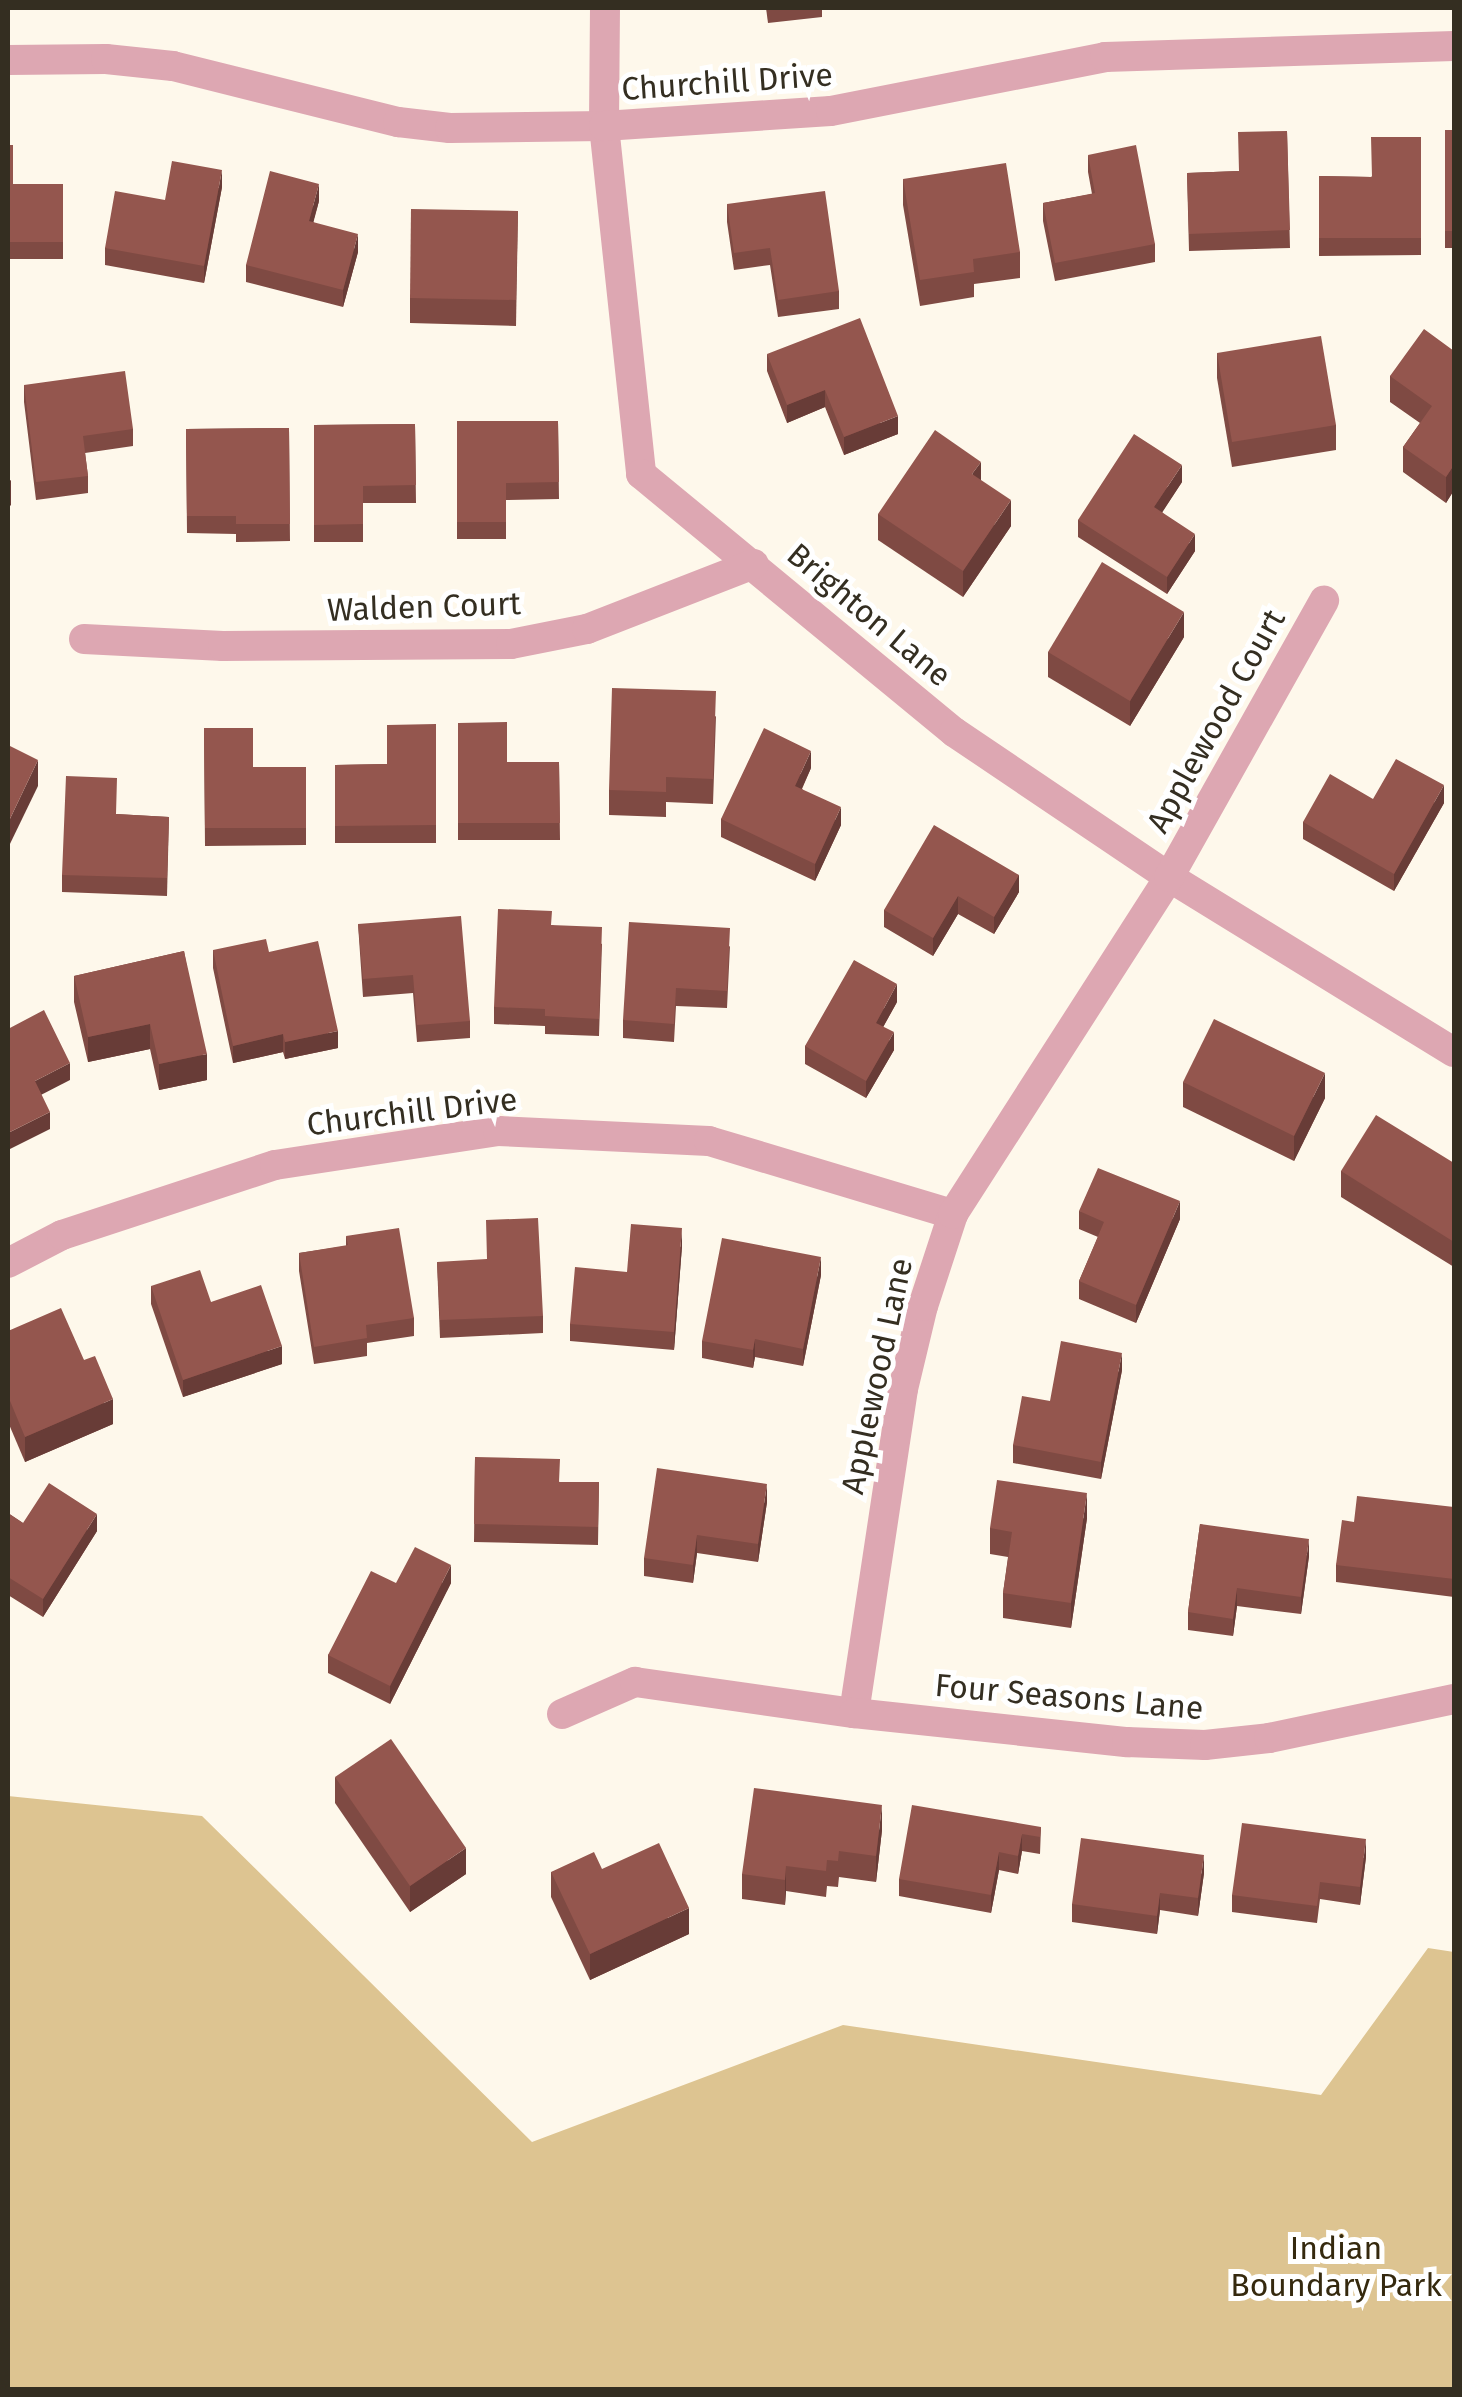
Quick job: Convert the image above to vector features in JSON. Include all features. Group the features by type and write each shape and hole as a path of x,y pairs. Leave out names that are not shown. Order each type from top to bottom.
{"street":[{"name":"Brighton Lane","path":"606,8 604,126 640,474 954,732 1169,876 1454,1052"},
{"name":"Churchill Drive","path":"8,60 106,59 173,66 398,122 450,128 604,126 831,112 1105,57 1454,46"},
{"name":"Walden Court","path":"84,639 223,646 511,644 587,629 754,564"},
{"name":"Applewood Court","path":"1169,876 1324,601"},
{"name":"Applewood Lane","path":"854,1713 903,1389 922,1306 952,1214 1169,876"},
{"name":"Churchill Drive","path":"8,1263 62,1235 275,1165 498,1131 709,1142 952,1214"},
{"name":"Four Seasons Lane","path":"562,1714 635,1682 854,1713 1126,1742 1206,1746 1270,1738 1454,1699"}],"green space":[{"name":"Indian Boundary Park","path":"8,1796 202,1816 532,2142 843,2025 1321,2095 1428,1948 1454,1952 1454,2389 8,2389"}],"building":[{"path":"1445,130 1454,130 1454,231 1445,231"},
{"path":"1287,131 1290,230 1189,234 1187,173 1239,171 1238,132"},
{"path":"1371,137 1421,137 1421,238 1319,238 1319,176 1372,177"},
{"path":"8,145 13,145 13,184 63,184 63,242 8,242"},
{"path":"1136,145 1155,244 1055,263 1043,203 1095,193 1088,155"},
{"path":"172,161 222,170 204,266 105,248 115,191 165,200"},
{"path":"1006,163 1020,252 973,259 974,272 920,280 903,179"},
{"path":"270,171 319,184 309,221 358,234 343,290 246,265"},
{"path":"825,191 839,291 778,300 770,248 734,253 727,204"},
{"path":"411,209 518,211 516,300 410,298"},
{"path":"860,318 898,416 844,437 825,390 787,405 767,354"},
{"path":"1424,329 1454,351 1454,465 1446,477 1403,447 1432,406 1390,376"},
{"path":"1321,336 1336,425 1232,442 1217,353"},
{"path":"125,371 133,429 83,436 88,476 36,482 24,385"},
{"path":"457,421 558,421 559,482 506,483 506,522 457,522"},
{"path":"415,424 416,485 363,486 363,524 314,525 314,425"},
{"path":"289,428 290,524 236,524 236,516 187,516 186,429"},
{"path":"935,430 981,462 972,474 1011,500 963,571 878,514"},
{"path":"1134,434 1182,465 1154,507 1195,534 1167,577 1078,520"},
{"path":"1102,562 1184,612 1130,701 1048,652"},
{"path":"612,688 716,691 713,779 666,777 666,792 609,790"},
{"path":"507,722 507,762 559,762 560,823 458,823 458,723"},
{"path":"436,724 436,825 335,826 335,765 387,764 387,725"},
{"path":"204,728 253,728 253,767 306,767 306,828 205,828"},
{"path":"764,728 811,751 795,786 841,807 815,864 721,819"},
{"path":"8,745 38,760 8,823"},
{"path":"1396,759 1444,785 1394,874 1303,822 1330,774 1373,799"},
{"path":"66,776 117,778 116,814 169,817 167,878 62,875"},
{"path":"934,825 1019,875 994,917 958,896 933,938 884,910"},
{"path":"498,909 552,911 551,925 602,927 599,1019 545,1016 545,1009 494,1007"},
{"path":"461,916 470,1021 417,1025 413,975 363,979 358,924"},
{"path":"629,922 730,928 727,991 676,988 674,1024 623,1020"},
{"path":"266,939 269,952 318,941 338,1031 285,1042 283,1034 233,1046 213,950"},
{"path":"184,951 207,1054 159,1064 150,1024 88,1037 74,976"},
{"path":"854,960 897,984 876,1023 894,1032 866,1081 805,1046"},
{"path":"44,1010 70,1063 35,1081 50,1112 8,1133 8,1029"},
{"path":"1214,1019 1325,1073 1294,1136 1183,1082"},
{"path":"1376,1115 1454,1163 1454,1242 1341,1171"},
{"path":"1098,1168 1180,1201 1136,1305 1079,1281 1104,1222 1079,1211"},
{"path":"538,1218 543,1316 440,1320 437,1262 487,1259 486,1220"},
{"path":"631,1224 682,1228 674,1332 570,1324 575,1267 627,1272"},
{"path":"399,1228 414,1318 366,1325 367,1338 314,1347 299,1253 348,1245 346,1236"},
{"path":"722,1238 821,1257 803,1349 755,1339 753,1350 702,1341"},
{"path":"200,1270 211,1302 261,1285 282,1346 183,1380 151,1286"},
{"path":"61,1308 84,1360 95,1356 113,1399 25,1437 8,1396 8,1331"},
{"path":"1061,1341 1122,1353 1101,1462 1013,1445 1022,1396 1050,1401"},
{"path":"475,1457 560,1459 559,1482 599,1482 598,1527 474,1524"},
{"path":"657,1468 767,1484 758,1544 697,1535 693,1565 644,1558"},
{"path":"997,1480 1087,1493 1071,1603 1003,1593 1012,1532 990,1528"},
{"path":"49,1483 97,1514 43,1599 8,1577 8,1513 23,1523"},
{"path":"1357,1496 1454,1507 1454,1579 1336,1565 1342,1520 1354,1522"},
{"path":"1200,1524 1309,1539 1301,1597 1237,1588 1233,1619 1188,1612"},
{"path":"415,1547 451,1565 390,1686 328,1655 371,1571 396,1583"},
{"path":"391,1739 466,1848 410,1886 335,1777"},
{"path":"754,1788 882,1805 876,1856 839,1851 838,1861 827,1860 826,1871 786,1866 785,1880 742,1874"},
{"path":"912,1805 1041,1827 1040,1837 1022,1834 1018,1856 999,1852 991,1895 899,1879"},
{"path":"1242,1823 1366,1839 1360,1887 1320,1882 1317,1906 1232,1895"},
{"path":"1081,1838 1204,1855 1198,1898 1160,1893 1157,1916 1072,1904"},
{"path":"659,1843 689,1908 590,1954 551,1872 594,1852 602,1869"}]}
